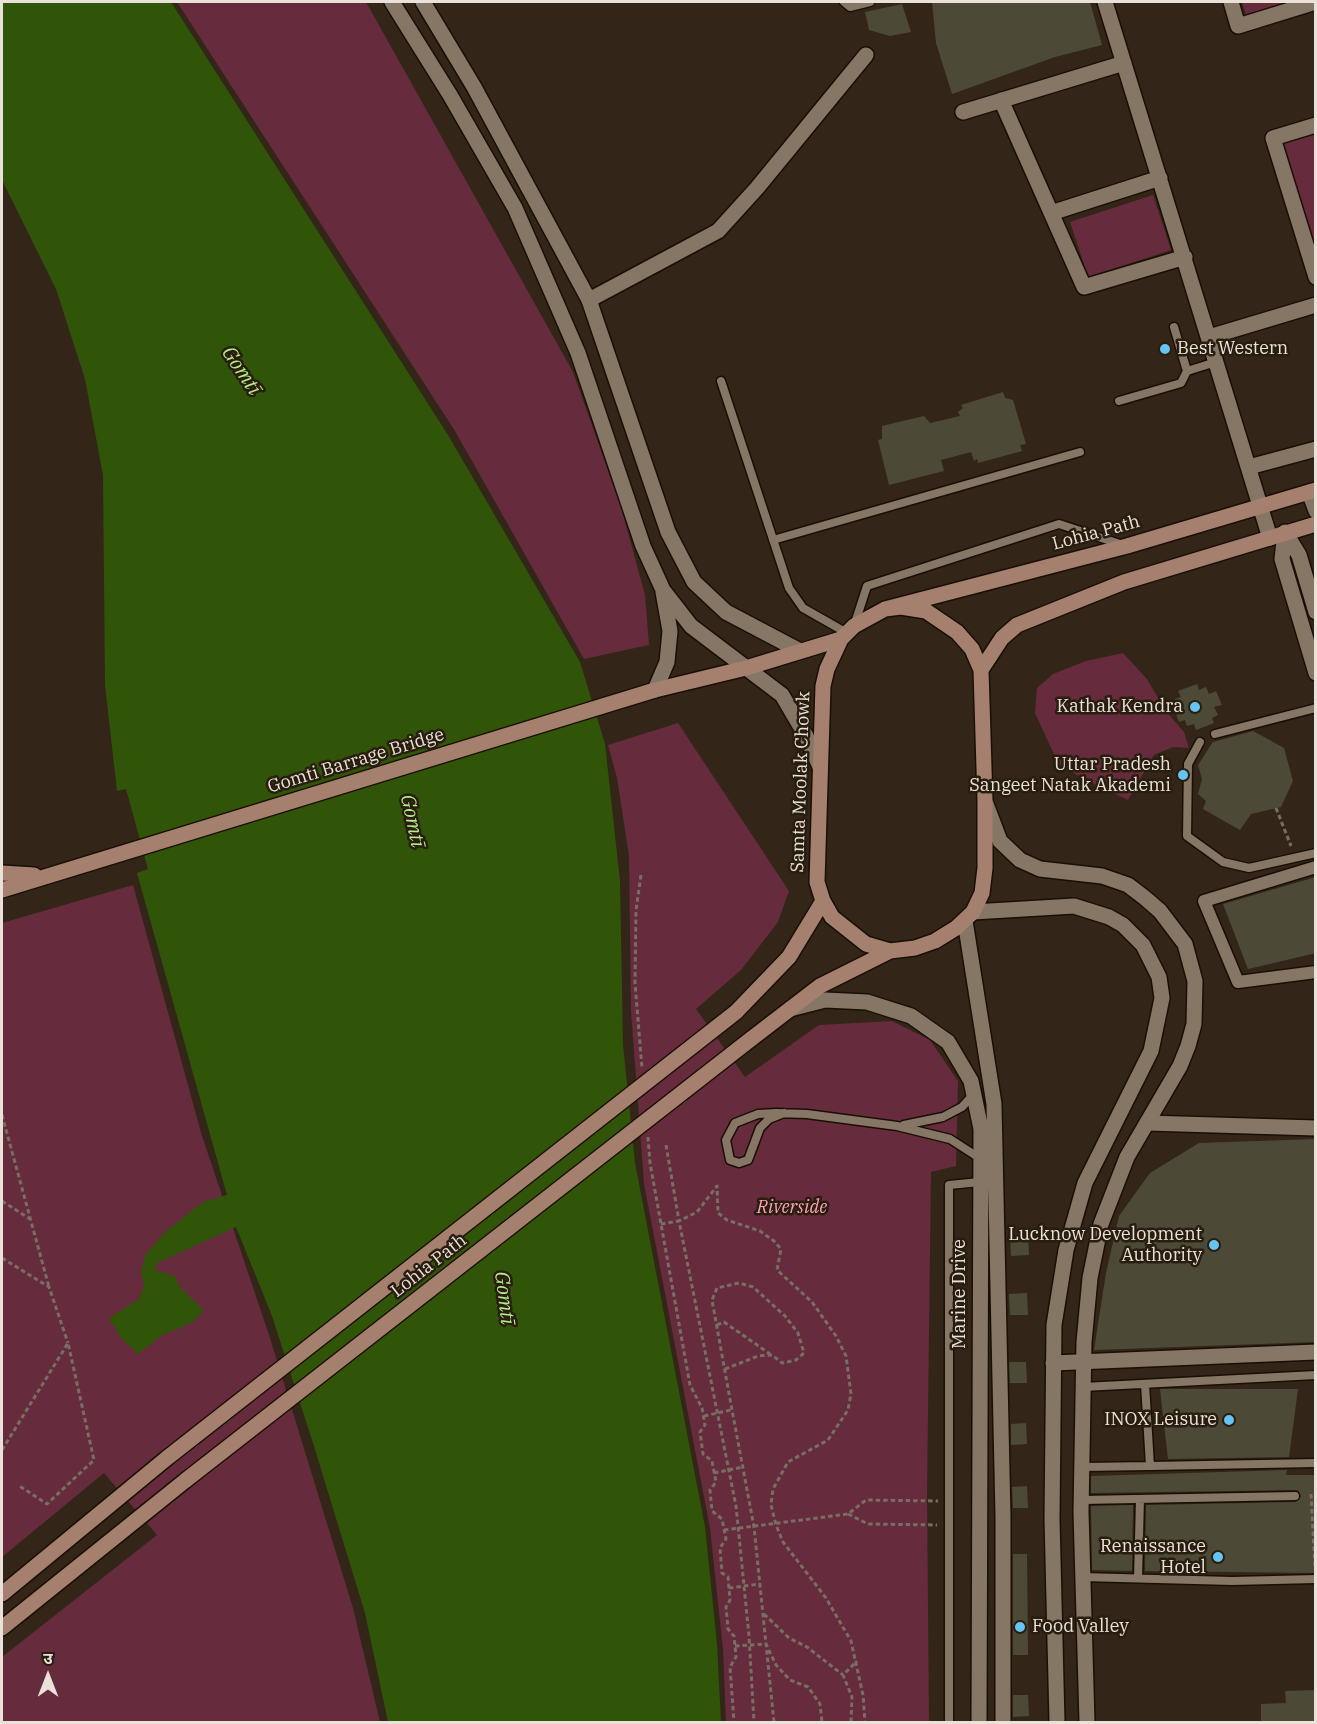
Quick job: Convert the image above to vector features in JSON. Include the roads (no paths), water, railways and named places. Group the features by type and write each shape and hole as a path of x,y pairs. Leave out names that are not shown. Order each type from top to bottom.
{"main road":[{"name":"Lohia Path","path":"885,609 1127,546 1312,491"},
{"path":"981,670 1002,638 1017,625 1124,582 1316,524"},
{"path":"847,633 885,609 914,609 942,620 972,649 981,670 985,868 982,893 969,917"},
{"name":"Gomti Barrage Bridge","path":"2,890 132,848 590,712 655,690 746,668 847,633"},
{"name":"Samta Moolak Chowk","path":"847,633 827,669 823,686 816,862 817,882 823,901 832,917 845,929 866,944 890,951 915,948 935,941 969,917"},
{"path":"2,873 43,876"},
{"name":"Lohia Path","path":"2,1593 167,1458 736,1012 789,957 823,901"},
{"name":"Lohia Path","path":"2,1628 186,1480 820,986 890,951"}],"street":[{"path":"392,2 450,95 515,208 578,353 644,546 663,590 670,631 667,662 655,690"},
{"path":"423,2 474,87 589,300 668,532 694,582 726,612 800,651"},
{"path":"1105,2 1270,538"},
{"path":"1231,2 1238,26 1316,2"},
{"path":"589,300 718,231 758,188 866,55"},
{"path":"963,112 1124,63"},
{"path":"1001,100 1084,287 1185,257"},
{"path":"1316,125 1273,138 1316,277"},
{"path":"1051,213 1160,178"},
{"path":"1209,337 1316,305"},
{"path":"1249,467 1316,449"},
{"path":"1312,491 1316,511"},
{"path":"1285,532 1299,555 1316,612"},
{"path":"1285,532 1282,559 1316,673"},
{"path":"663,590 691,626 782,695 806,736 820,767"},
{"path":"985,801 1000,841 1014,857 1040,868 1102,876 1128,885 1160,911 1185,944 1195,981 1194,1024 1180,1066 1127,1157 1101,1224 1090,1278 1083,1362 1082,1500 1087,1722"},
{"path":"1316,867 1204,901 1239,982 1316,972"},
{"path":"969,917 1058,906 1090,909 1116,921 1134,935 1151,958 1159,977 1162,998 1151,1051 1085,1183 1066,1250 1054,1325 1052,1519 1057,1722"},
{"name":"Marine Drive","path":"969,917 994,1104 1003,1517 1002,1722"},
{"name":"Marine Drive","path":"790,1010 825,1000 867,1002 910,1016 948,1042 971,1081 981,1129 979,1722"},
{"path":"1147,1123 1316,1128"},
{"path":"1053,1363 1316,1352"}],"lane":[{"path":"844,2 850,7 870,2"},
{"path":"1119,401 1181,383 1187,371 1174,327"},
{"path":"1187,371 1216,362"},
{"path":"721,381 789,588 803,608 847,633 867,585 1059,524 1127,546"},
{"path":"773,540 1080,452"},
{"path":"1215,734 1316,708"},
{"path":"1200,742 1188,764 1187,836 1223,862 1249,868 1316,853"},
{"path":"897,1126 943,1117 962,1107 974,1094"},
{"path":"784,1113 769,1119 760,1128 748,1160 739,1163 730,1160 726,1140 735,1123 758,1114 784,1113 897,1126 950,1139 981,1159"},
{"path":"949,1722 951,1501 949,1185 980,1182"},
{"path":"1083,1387 1316,1375"},
{"path":"1145,1384 1150,1466"},
{"path":"1083,1467 1316,1463"},
{"path":"1082,1500 1294,1496"},
{"path":"1138,1578 1140,1499"},
{"path":"1082,1577 1316,1579"}],"water":[{"name":"Gomtī","path":"2,2 171,2 448,435 580,662 605,744 620,881 623,1045 635,1163 705,1527 717,1644 721,1722 388,1722 365,1613 313,1443 272,1316 236,1227 157,1263 155,1270 175,1276 179,1286 204,1311 191,1323 162,1335 138,1354 122,1339 109,1318 139,1299 144,1285 141,1271 146,1254 165,1232 203,1202 227,1195 137,873 148,869 126,789 117,791 105,685 103,475 85,379 56,289 2,180"}],"place":[{"name":"Best Western","path":"1165,349"},
{"name":"Kathak Kendra","path":"1195,707"},
{"name":"Uttar Pradesh Sangeet Natak Akademi","path":"1183,775"},
{"name":"Lucknow Development Authority","path":"1214,1245"},
{"name":"INOX Leisure","path":"1229,1420"},
{"name":"Renaissance Hotel","path":"1218,1557"},
{"name":"Food Valley","path":"1020,1627"}],"park label":[{"name":"Riverside","path":"792,1208"}]}
